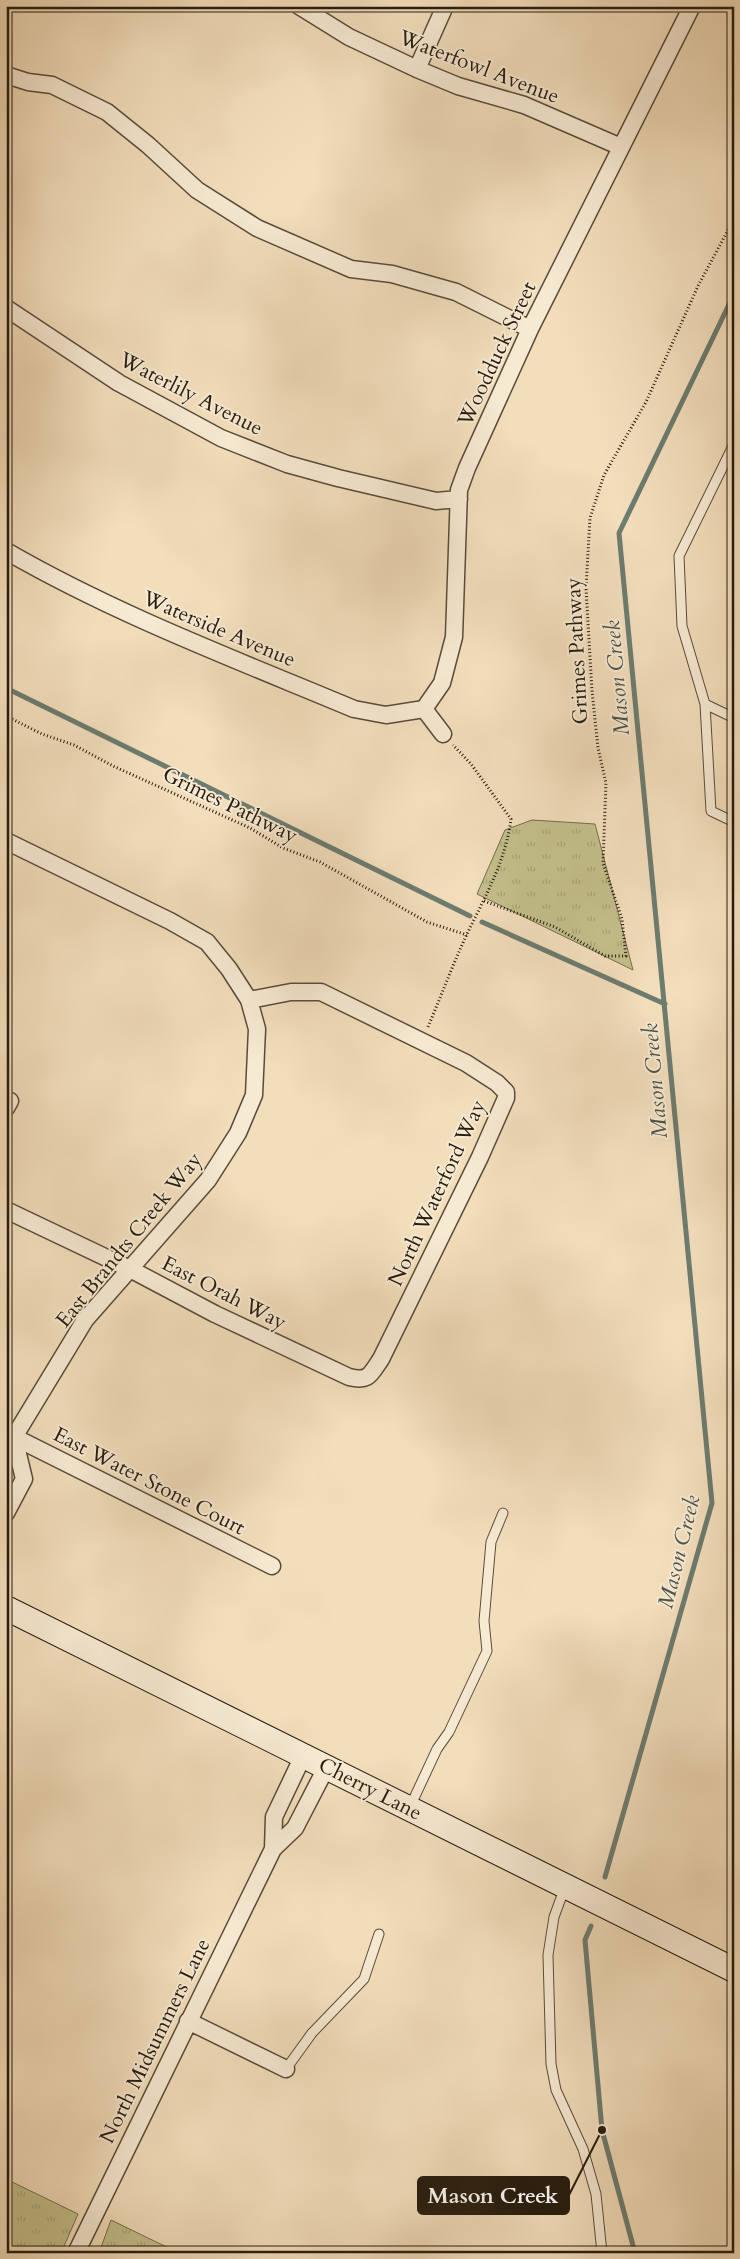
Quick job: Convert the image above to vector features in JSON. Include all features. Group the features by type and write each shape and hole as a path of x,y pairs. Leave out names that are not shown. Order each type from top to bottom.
{"main road":[{"name":"Cherry Lane","path":"6,1608 734,1970"}],"street":[{"name":"Waterfowl Avenue","path":"299,6 348,37 417,70 458,86 524,105 621,147"},
{"path":"417,70 445,6"},
{"name":"Woodduck Street","path":"424,709 442,683 454,637 459,490 467,468 530,329 692,6"},
{"path":"6,75 28,82 52,86 107,112 148,145 197,190 257,228 351,270 392,274 456,292 530,329"},
{"name":"Waterlily Avenue","path":"6,308 119,383 221,438 287,464 338,478 436,500 459,499"},
{"name":"Waterside Avenue","path":"6,551 145,622 354,709 386,715 424,709"},
{"path":"424,709 443,734"},
{"name":"East Brandts Creek Way","path":"6,841 170,921 207,942 230,969 249,1000 257,1029 254,1095 238,1133 208,1180 85,1320 9,1440"},
{"name":"North Waterford Way","path":"249,1000 291,992 321,992 466,1062 497,1083 506,1092 506,1098 480,1157 386,1351 370,1376"},
{"name":"East Orah Way","path":"6,1210 130,1269 214,1314 349,1377 362,1380 370,1376"},
{"path":"6,1513 24,1479 9,1440"},
{"name":"East Water Stone Court","path":"9,1440 272,1566"},
{"name":"North Midsummers Lane","path":"273,1849 274,1817 303,1756"},
{"name":"North Midsummers Lane","path":"76,2253 273,1849 295,1828 326,1768"},
{"path":"188,2021 286,2070"}],"lane":[{"path":"734,444 680,556 682,626 705,704 711,811 734,822"},
{"path":"705,704 734,718"},
{"path":"409,1809 437,1749 449,1732 487,1651 484,1621 491,1542 502,1513"},
{"path":"565,1887 554,1917 548,1955 551,2064 556,2090 583,2149 596,2194 602,2253"},
{"path":"286,2070 312,2033 364,1979 379,1934"}],"path":[{"name":"Grimes Pathway","path":"484,901 555,928 605,956 626,956 622,919 603,863 606,783 598,748 592,691 586,588 590,518 604,475 646,402 698,286 734,219"},
{"name":"Grimes Pathway","path":"6,716 42,734 74,745 113,766 250,828 283,848 320,862 427,922 467,935"},
{"path":"421,1041 467,935 484,901 509,835 511,819 471,764 443,734"}],"green space":[{"path":"532,820 595,824 633,970 477,894 505,830"},
{"path":"6,2179 78,2214 61,2253 6,2253"},
{"path":"111,2220 179,2253 99,2253"}],"waterway":[{"name":"Mason Creek","path":"605,1877 712,1503 619,533 734,294"},
{"path":"6,688 470,916"},
{"path":"482,922 665,1004"},
{"name":"Mason Creek","path":"591,1926 585,1940 602,2130 635,2253"}],"place":[{"name":"Mason Creek","path":"602,2130"}]}
